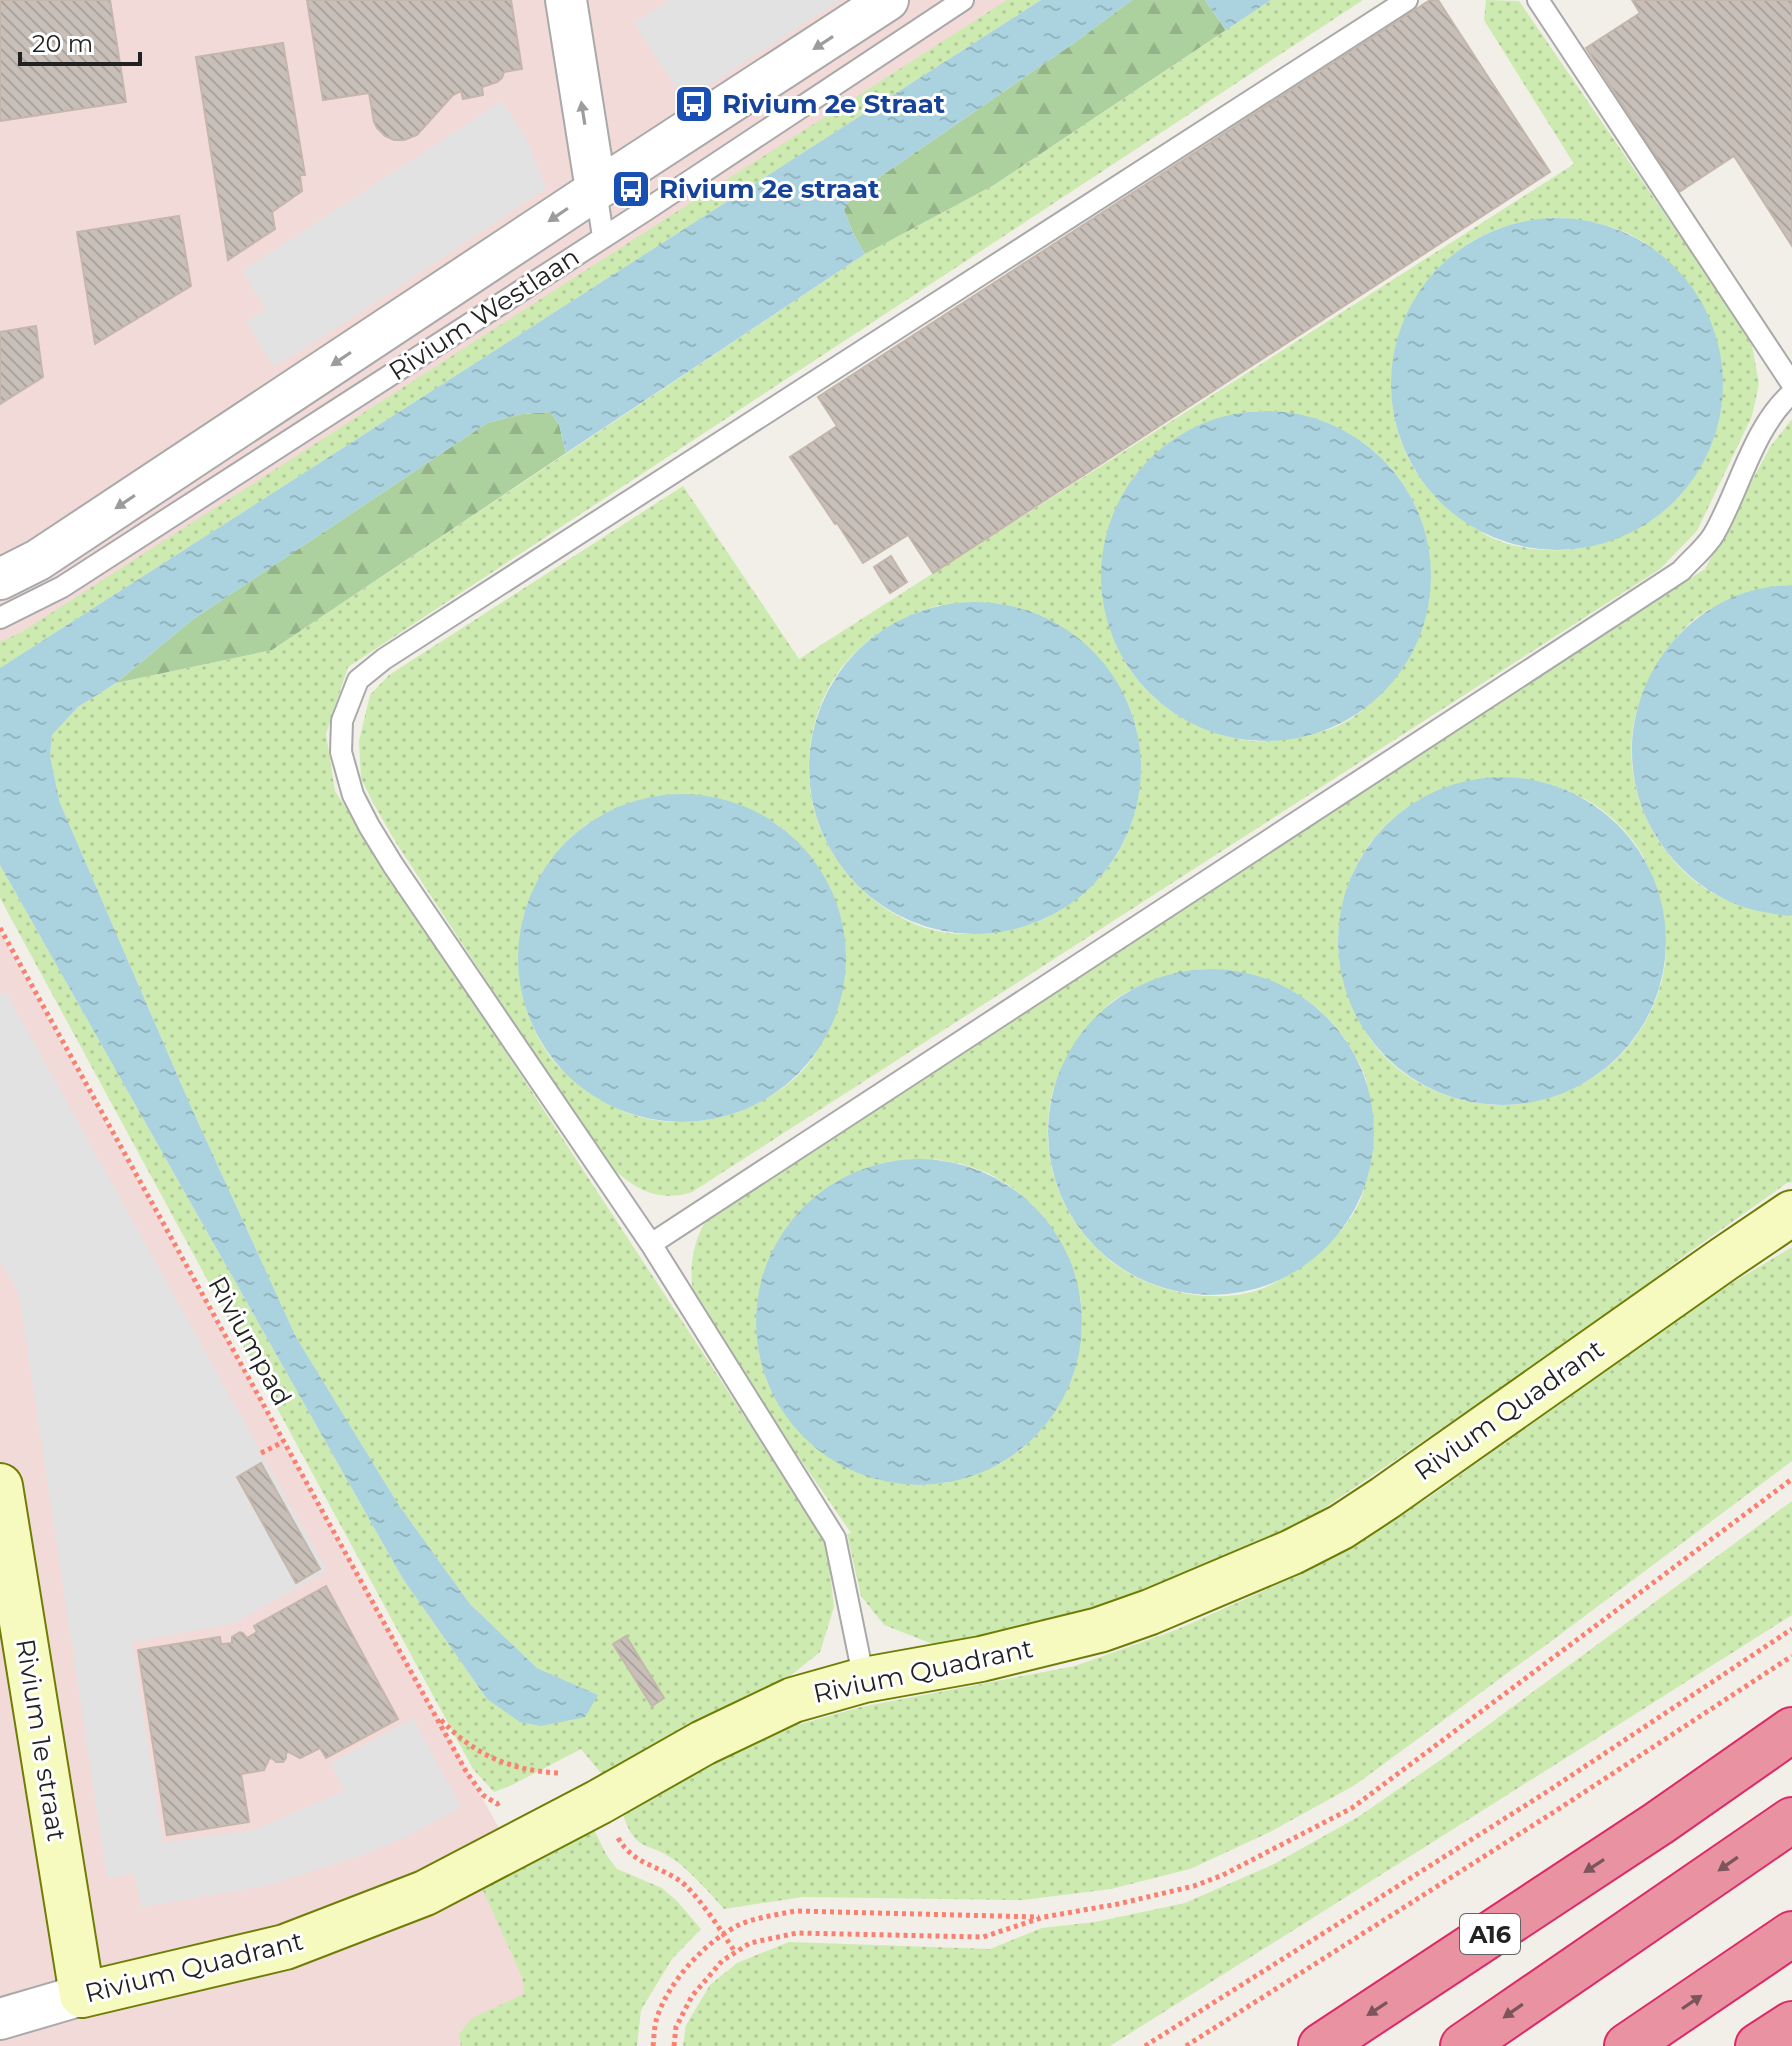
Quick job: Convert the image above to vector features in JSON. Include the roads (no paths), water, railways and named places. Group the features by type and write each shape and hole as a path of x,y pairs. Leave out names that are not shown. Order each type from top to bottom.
{"highway":[{"name":"A16","path":"1321,2046 1659,1823 1792,1730"},
{"path":"1463,2046 1792,1820"},
{"path":"1627,2046 1792,1934"},
{"path":"1758,2046 1792,2024"},
{"path":"1782,2046 1792,2036"}],"street":[{"path":"566,0 596,190"},
{"name":"Rivium Westlaan","path":"0,579 38,560 888,0"},
{"name":"Rivium Quadrant","path":"0,2019 82,1995 285,1947 425,1893 599,1802 703,1743 793,1700 864,1680 981,1659 1099,1630 1292,1552 1341,1527 1385,1498 1792,1213"},
{"name":"Rivium 1e straat","path":"0,1486 82,1995"}],"lane":[{"name":"Rivium Westlaan","path":"0,618 62,587 963,0"},
{"path":"864,1680 835,1538 651,1244 393,865 353,795 341,752 342,721 358,680 384,659 1407,0"},
{"path":"1538,0 1792,384"},
{"path":"596,190 603,237"},
{"path":"651,1244 1681,571 1713,536 1755,446 1781,403 1792,393"}],"water":[{"path":"1041,0 1132,0 852,196 844,210 865,254 566,453 559,424 550,412 522,414 487,423 192,620 116,683 78,707 52,735 50,756 60,803 192,1109 296,1337 398,1504 470,1604 537,1668 598,1695 585,1717 541,1726 520,1722 487,1699 403,1579 0,865 0,668"},
{"path":"1205,0 1271,0 1226,30"},
{"path":"1557,218 1589,221 1621,231 1649,246 1674,267 1695,292 1710,320 1720,352 1723,384 1720,416 1710,448 1695,476 1674,501 1649,522 1621,537 1589,547 1557,550 1525,547 1493,537 1465,522 1440,501 1419,476 1404,448 1394,416 1391,384 1394,352 1404,320 1419,292 1440,267 1465,246 1493,231 1525,221"},
{"path":"1266,411 1298,414 1329,424 1358,439 1383,459 1403,484 1418,513 1428,544 1431,576 1428,608 1418,639 1403,668 1383,693 1358,713 1329,728 1298,738 1266,741 1234,738 1203,728 1174,713 1149,693 1129,668 1114,639 1104,608 1101,576 1104,544 1114,513 1129,484 1149,459 1174,439 1203,424 1234,414"},
{"path":"1792,585 1792,915 1789,916 1735,904 1701,885 1672,858 1645,815 1635,781 1632,745 1637,710 1650,676 1669,646 1695,620 1743,594"},
{"path":"975,602 1007,605 1039,615 1067,630 1092,651 1113,676 1128,704 1138,736 1141,768 1138,800 1128,832 1113,860 1092,885 1067,906 1039,921 1007,931 975,934 943,931 911,921 883,906 858,885 837,860 822,832 812,800 809,768 812,736 822,704 837,676 858,651 883,630 911,615 943,605"},
{"path":"1502,777 1534,780 1565,790 1593,805 1618,825 1638,850 1653,878 1663,909 1666,941 1663,973 1653,1004 1638,1032 1618,1057 1593,1077 1565,1092 1534,1102 1502,1105 1470,1102 1439,1092 1411,1077 1386,1057 1366,1032 1351,1004 1341,973 1338,941 1341,909 1351,878 1366,850 1386,825 1411,805 1439,790 1470,780"},
{"path":"682,794 714,798 745,807 773,822 798,842 818,867 833,895 842,926 846,958 842,990 833,1021 818,1049 798,1074 773,1094 745,1109 714,1118 682,1122 650,1118 619,1109 591,1094 566,1074 546,1049 531,1021 522,990 518,958 522,926 531,895 546,867 566,842 591,822 619,807 650,798"},
{"path":"1211,969 1243,972 1288,988 1315,1006 1337,1028 1362,1070 1371,1100 1374,1132 1371,1164 1355,1209 1337,1236 1315,1258 1273,1283 1243,1292 1211,1295 1179,1292 1134,1276 1107,1258 1085,1236 1060,1194 1051,1164 1048,1132 1051,1100 1067,1055 1085,1028 1107,1006 1149,981 1179,972"},
{"path":"919,1159 951,1162 996,1178 1034,1207 1063,1245 1079,1290 1082,1322 1079,1354 1063,1399 1034,1437 996,1466 951,1482 919,1485 887,1482 842,1466 804,1437 775,1399 759,1354 756,1322 759,1290 775,1245 804,1207 842,1178 887,1162"}],"place":[{"name":"Rivium 2e Straat","path":"694,104"},
{"name":"Rivium 2e straat","path":"631,189"}]}
